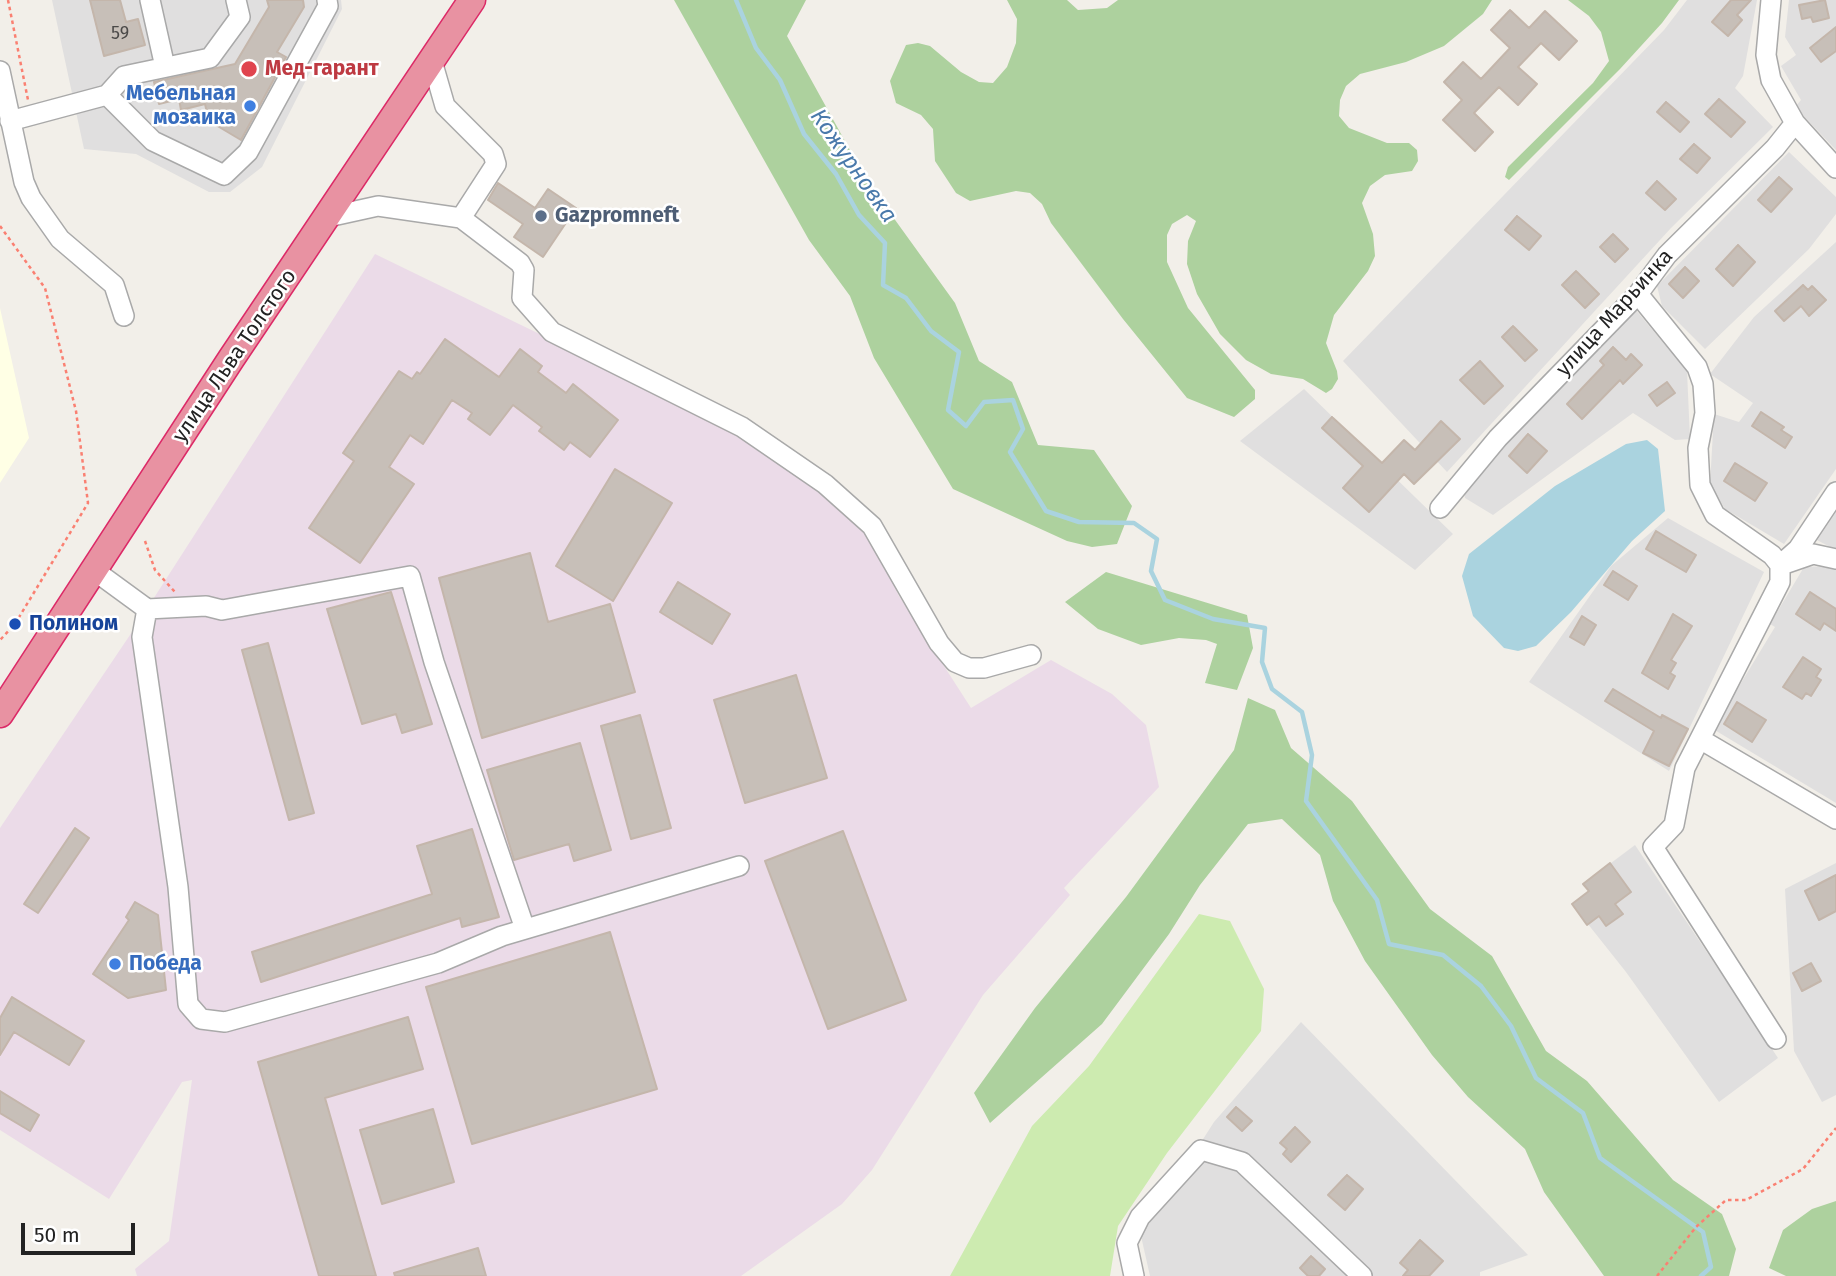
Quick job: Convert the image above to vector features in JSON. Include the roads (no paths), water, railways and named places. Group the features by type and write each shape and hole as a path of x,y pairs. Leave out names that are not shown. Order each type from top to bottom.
{"highway":[{"name":"улица Льва Толстого","path":"0,714 231,359 472,0"}],"street":[{"path":"150,0 165,67"},
{"path":"10,121 107,95 124,76 210,58 240,16 236,0"},
{"path":"107,95 153,141 224,176 248,152 328,6 327,0"},
{"path":"1771,0 1766,55 1770,80 1795,123 1836,168"},
{"path":"432,61 445,106 493,154 496,163 461,218"},
{"path":"0,71 24,182 40,214 73,251 114,285 124,316"},
{"name":"улица Марьинка","path":"1440,508 1498,438 1638,294 1667,255 1776,148 1795,123"},
{"path":"328,217 378,206 461,218 520,263 524,270 522,298 552,332 742,427 782,452 835,492 872,526 939,643 955,662 969,668 985,668 1031,654"},
{"path":"1638,294 1697,367 1703,384 1705,413 1698,448 1699,485 1715,515 1772,555 1780,565 1780,582 1685,768 1674,825 1653,847 1776,1039"},
{"path":"1780,565 1798,549 1836,492"},
{"path":"1780,565 1812,554 1836,559"},
{"path":"95,570 147,609 206,606 222,610 410,576 434,662 524,929"},
{"path":"147,609 142,637 178,887 188,1004 201,1019 225,1022 438,963 524,929 739,866"},
{"path":"1700,739 1836,819"},
{"path":"1135,1276 1127,1243 1140,1217 1168,1183 1201,1150 1242,1162 1362,1276"}],"water":[{"path":"1647,440 1658,449 1665,511 1632,541 1571,612 1536,646 1518,651 1504,648 1473,616 1462,576 1469,554 1555,486 1626,444"}],"waterway":[{"name":"Кожурновка","path":"736,0 756,48 780,80 804,134 836,174 859,215 885,243 883,285 906,298 931,331 959,352 948,410 966,426 984,402 1013,400 1023,429 1010,452 1046,511 1079,522 1134,523 1157,539 1151,571 1165,600 1213,619 1265,628 1262,662 1272,689 1302,712 1312,755 1306,801 1377,900 1389,944 1443,955 1481,986 1511,1026 1536,1078 1583,1113 1600,1158 1703,1232 1711,1267 1701,1276"}],"place":[{"name":"Мед-гарант","path":"249,69"},
{"name":"Мебельная мозаика","path":"250,106"},
{"name":"Gazpromneft","path":"541,216"},
{"name":"Полином","path":"15,624"},
{"name":"Победа","path":"115,964"}]}
